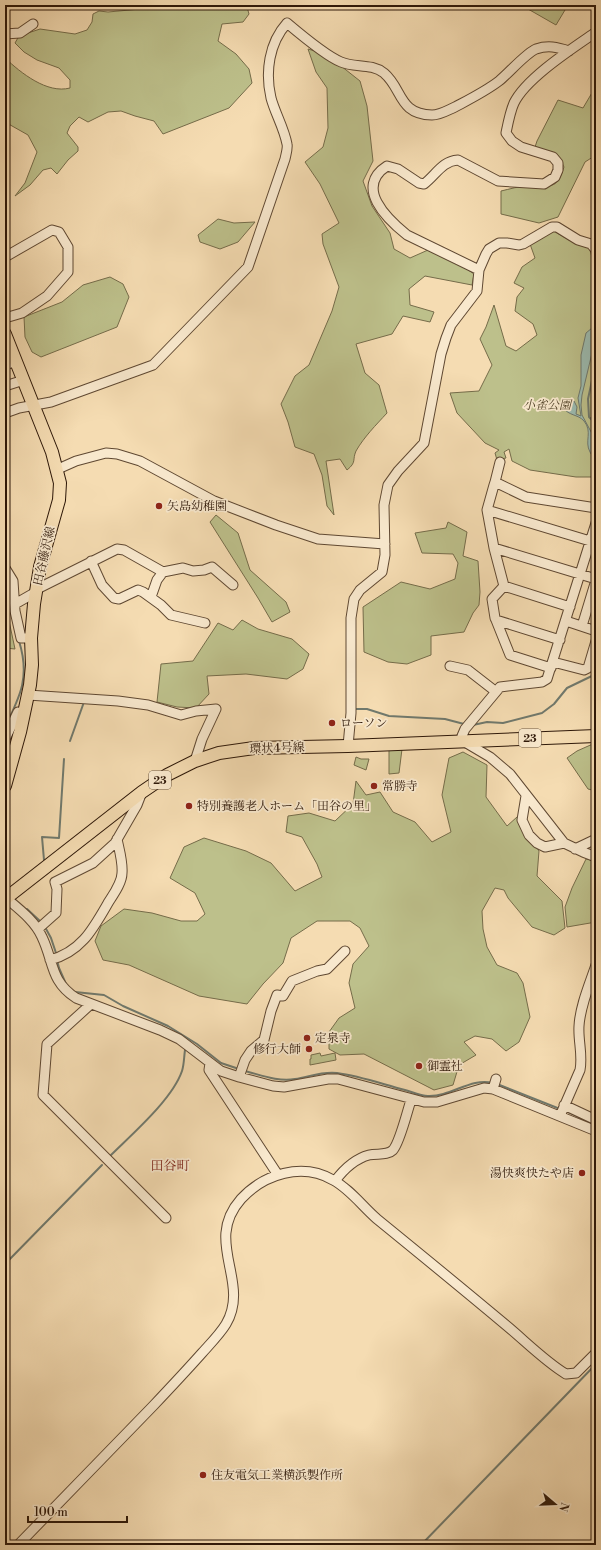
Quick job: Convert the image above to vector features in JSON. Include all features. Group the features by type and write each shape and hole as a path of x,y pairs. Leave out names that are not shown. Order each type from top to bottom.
{"main road":[{"name":"田谷藤沢線","path":"5,334 10,363 24,380 58,469 60,483 59,500 47,542 36,590 31,638 32,673 24,714 7,773 5,786"},
{"name":"環状4号線","path":"5,898 142,792 167,775 195,761 219,753 254,748 348,746 596,736"}],"street":[{"path":"5,413 19,408 51,402 153,365 248,268 285,159 288,145 271,98 269,86 270,53 275,39 287,22 340,62 351,66 369,66 384,73 390,80 404,104 424,114 434,115 468,100 500,80 534,50 552,47 569,51"},
{"path":"5,34 20,33 33,24"},
{"path":"480,270 407,235 397,227 385,216 377,203 373,187 375,176 379,171 387,166 398,169 419,184 424,184 444,164 452,160 458,160 498,181 544,184 555,177 558,170 558,163 553,157 521,147 512,141 506,133 509,118 514,103 523,90 569,51 596,32"},
{"path":"348,746 351,713 351,618 354,600 360,590 382,572 385,555 384,505 388,485 398,471 424,443 440,360 446,338 451,325 477,291 480,270 486,254 493,246 507,243 519,245 552,227 557,227 578,240 591,244 596,250"},
{"path":"5,257 52,230 59,232 68,247 68,272 46,296 22,314 5,318"},
{"path":"5,386 24,380"},
{"path":"58,469 76,461 106,454 129,456 214,501 276,525 318,539 384,544"},
{"path":"500,462 487,510 494,548 504,586"},
{"path":"495,482 526,497 596,508"},
{"path":"487,510 590,541"},
{"path":"596,523 547,679 542,682 502,686 495,691 469,724 462,736 463,741 490,757 510,774 564,843 596,857"},
{"path":"494,548 596,580 582,626"},
{"path":"15,604 36,590 116,549 124,550 164,572"},
{"path":"92,561 102,584 114,598 119,599 138,590 151,597 171,616 205,623"},
{"path":"151,597 157,580 164,572 183,568 193,571 204,570 212,567 233,585"},
{"path":"5,568 13,581 15,610 21,638 31,638"},
{"path":"504,586 570,607"},
{"path":"504,586 492,600 496,620 510,655 552,665 584,670 588,668 596,641"},
{"path":"496,620 560,640"},
{"path":"566,621 596,631"},
{"path":"450,666 468,670 495,691"},
{"path":"28,695 148,705 181,715 196,711 216,709 202,739 195,761"},
{"path":"5,739 18,712 24,714"},
{"path":"42,926 56,913 56,882 93,863 117,839 137,805 142,792"},
{"path":"526,796 522,820 530,835 537,843 545,847 564,843"},
{"path":"55,959 84,940 90,934 116,890 123,872 117,839"},
{"path":"575,849 596,839"},
{"path":"5,898 26,916 42,926"},
{"path":"42,926 43,937 55,959 60,985 67,993 90,1004 160,1030 179,1039 221,1071 241,1072 273,1086 284,1088 338,1079 411,1100 424,1102 437,1102 495,1084 560,1116 596,1131"},
{"path":"241,1072 245,1060 251,1051 264,1040 271,1011 277,996 283,996 292,981 317,971 327,969 345,951"},
{"path":"560,1116 580,1070 582,1054 579,1031 580,1018 596,965"},
{"path":"90,1004 47,1044 43,1095 166,1218"},
{"path":"210,1063 209,1070 278,1175"},
{"path":"335,1181 344,1169 359,1159 368,1155 386,1154 394,1149 411,1100"},
{"path":"564,1105 596,1120"},
{"path":"18,1545 172,1386 223,1329 230,1316 234,1295 233,1282 227,1260 226,1246 226,1232 229,1219 235,1207 244,1196 264,1182 278,1175 290,1172 310,1172 324,1175 335,1181 372,1215 563,1372 570,1375 576,1373 596,1354"}],"green space":[{"path":"183,5 250,5 247,7 249,14 243,22 222,24 218,41 236,54 249,69 252,83 229,108 163,134 154,121 121,111 108,112 88,122 79,117 70,126 67,133 78,147 78,151 68,160 57,174 51,168 43,170 30,185 15,196 25,183 37,152 28,135 5,122 5,58 35,81 52,88 70,88 70,80 59,68 37,60 24,52 15,43 19,36 40,29 75,34 87,30 92,22 93,14 99,11 108,12"},
{"path":"521,5 568,5 556,25"},
{"path":"308,49 318,52 341,66 360,81 367,106 373,161 363,181 372,206 390,233 394,249 410,258 428,250 454,260 474,274 472,285 425,276 409,289 410,305 434,312 430,322 403,316 392,334 356,344 365,373 379,385 387,413 370,431 356,451 353,463 347,470 340,459 326,461 334,515 327,506 322,475 314,454 295,447 281,404 295,376 309,365 332,311 339,287 323,244 322,234 339,223 320,184 305,162 323,147 328,128 327,88 316,72"},
{"path":"596,86 596,155 585,162 558,217 539,223 501,214 501,191 522,186 548,186 552,185 558,180 564,167 560,159 535,147 537,141 558,100 583,108"},
{"path":"218,219 234,223 255,222 238,242 220,249 200,242 198,235"},
{"name":"小雀公園","path":"552,230 569,240 589,247 596,270 596,477 576,477 530,470 512,461 509,449 504,452 506,458 497,460 495,453 499,450 485,443 457,413 450,393 479,391 492,365 480,339 494,305 506,346 516,351 537,335 533,324 515,311 517,297 524,288 514,283 522,267 535,258 530,244"},
{"path":"110,277 123,284 129,297 117,327 41,357 32,352 25,337 24,317 62,302 83,285"},
{"path":"216,515 238,533 250,570 286,602 290,612 272,622 210,522"},
{"path":"448,522 467,532 463,556 478,561 480,592 479,605 473,613 464,632 431,636 431,655 407,664 388,662 364,652 363,607 401,582 430,589 455,579 458,563 453,554 422,553 415,533 446,528"},
{"path":"5,602 15,649 5,648"},
{"path":"242,620 258,629 292,639 309,654 303,669 287,679 246,674 207,676 209,694 196,708 177,707 157,702 161,664 193,661 218,623 233,630"},
{"path":"595,743 596,791 588,789 567,758 577,751"},
{"path":"389,749 402,749 399,773 389,774"},
{"path":"463,752 487,765 486,797 507,826 517,817 539,851 537,876 562,901 565,928 554,935 532,927 508,898 504,890 495,888 482,911 483,929 487,947 497,965 517,973 523,983 530,1017 519,1042 506,1051 492,1039 475,1036 464,1042 476,1055 459,1065 453,1085 434,1090 364,1054 340,1055 329,1049 329,1032 339,1018 355,1008 349,983 353,964 369,946 360,928 350,921 317,921 291,938 283,963 247,1004 199,996 129,965 103,960 95,941 101,926 124,909 152,913 181,921 197,921 205,914 195,893 170,878 184,847 204,838 246,851 271,863 295,891 322,877 317,864 302,837 286,832 288,816 309,813 335,821 353,804 356,781 366,795 380,792 393,812 415,822 432,842 451,832 442,795 449,758"},
{"path":"356,757 361,759 369,759 366,770 354,765"},
{"path":"586,859 596,861 596,922 567,927 565,907 572,888"},
{"path":"320,1053 321,1056 335,1053 336,1060 310,1065 311,1055"}],"water":[{"path":"592,328 595,335 581,405 582,415 596,441 596,459 588,448 587,425 582,419 568,412 563,407 567,402 574,401 577,407 576,414 581,416 578,398 581,386 581,355 586,333"}],"waterway":[{"path":"596,362 588,399 589,417 596,424"},
{"path":"5,727 19,695 24,675 24,665 19,641"},
{"path":"473,725 487,722 503,723 542,713 554,704 567,688 596,674"},
{"path":"70,741 84,702"},
{"path":"355,709 367,709 389,716 445,719 464,724"},
{"path":"44,860 42,837 59,838 64,759"},
{"path":"27,909 41,922"},
{"path":"45,927 51,938 57,956"},
{"path":"57,960 66,984"},
{"path":"75,992 104,995 123,1006 168,1026 197,1044 221,1063 239,1069"},
{"path":"109,1157 150,1117 169,1094 182,1071 185,1050"},
{"path":"245,1071 282,1080 326,1073 346,1074 419,1095 428,1096 445,1094 477,1083 493,1083"},
{"path":"497,1084 560,1109"},
{"path":"566,1111 586,1120"},
{"path":"5,1264 102,1165"},
{"path":"421,1545 596,1364"}],"place":[{"name":"矢島幼稚園","path":"159,506"},
{"name":"ローソン","path":"332,723"},
{"name":"常勝寺","path":"374,786"},
{"name":"特別養護老人ホーム「田谷の里」","path":"189,806"},
{"name":"定泉寺","path":"307,1038"},
{"name":"修行大師","path":"309,1049"},
{"name":"御霊社","path":"419,1066"},
{"name":"湯快爽快たや店","path":"582,1173"},
{"name":"住友電気工業横浜製作所","path":"203,1475"}],"district":[{"name":"田谷町","path":"170,1165"}]}
